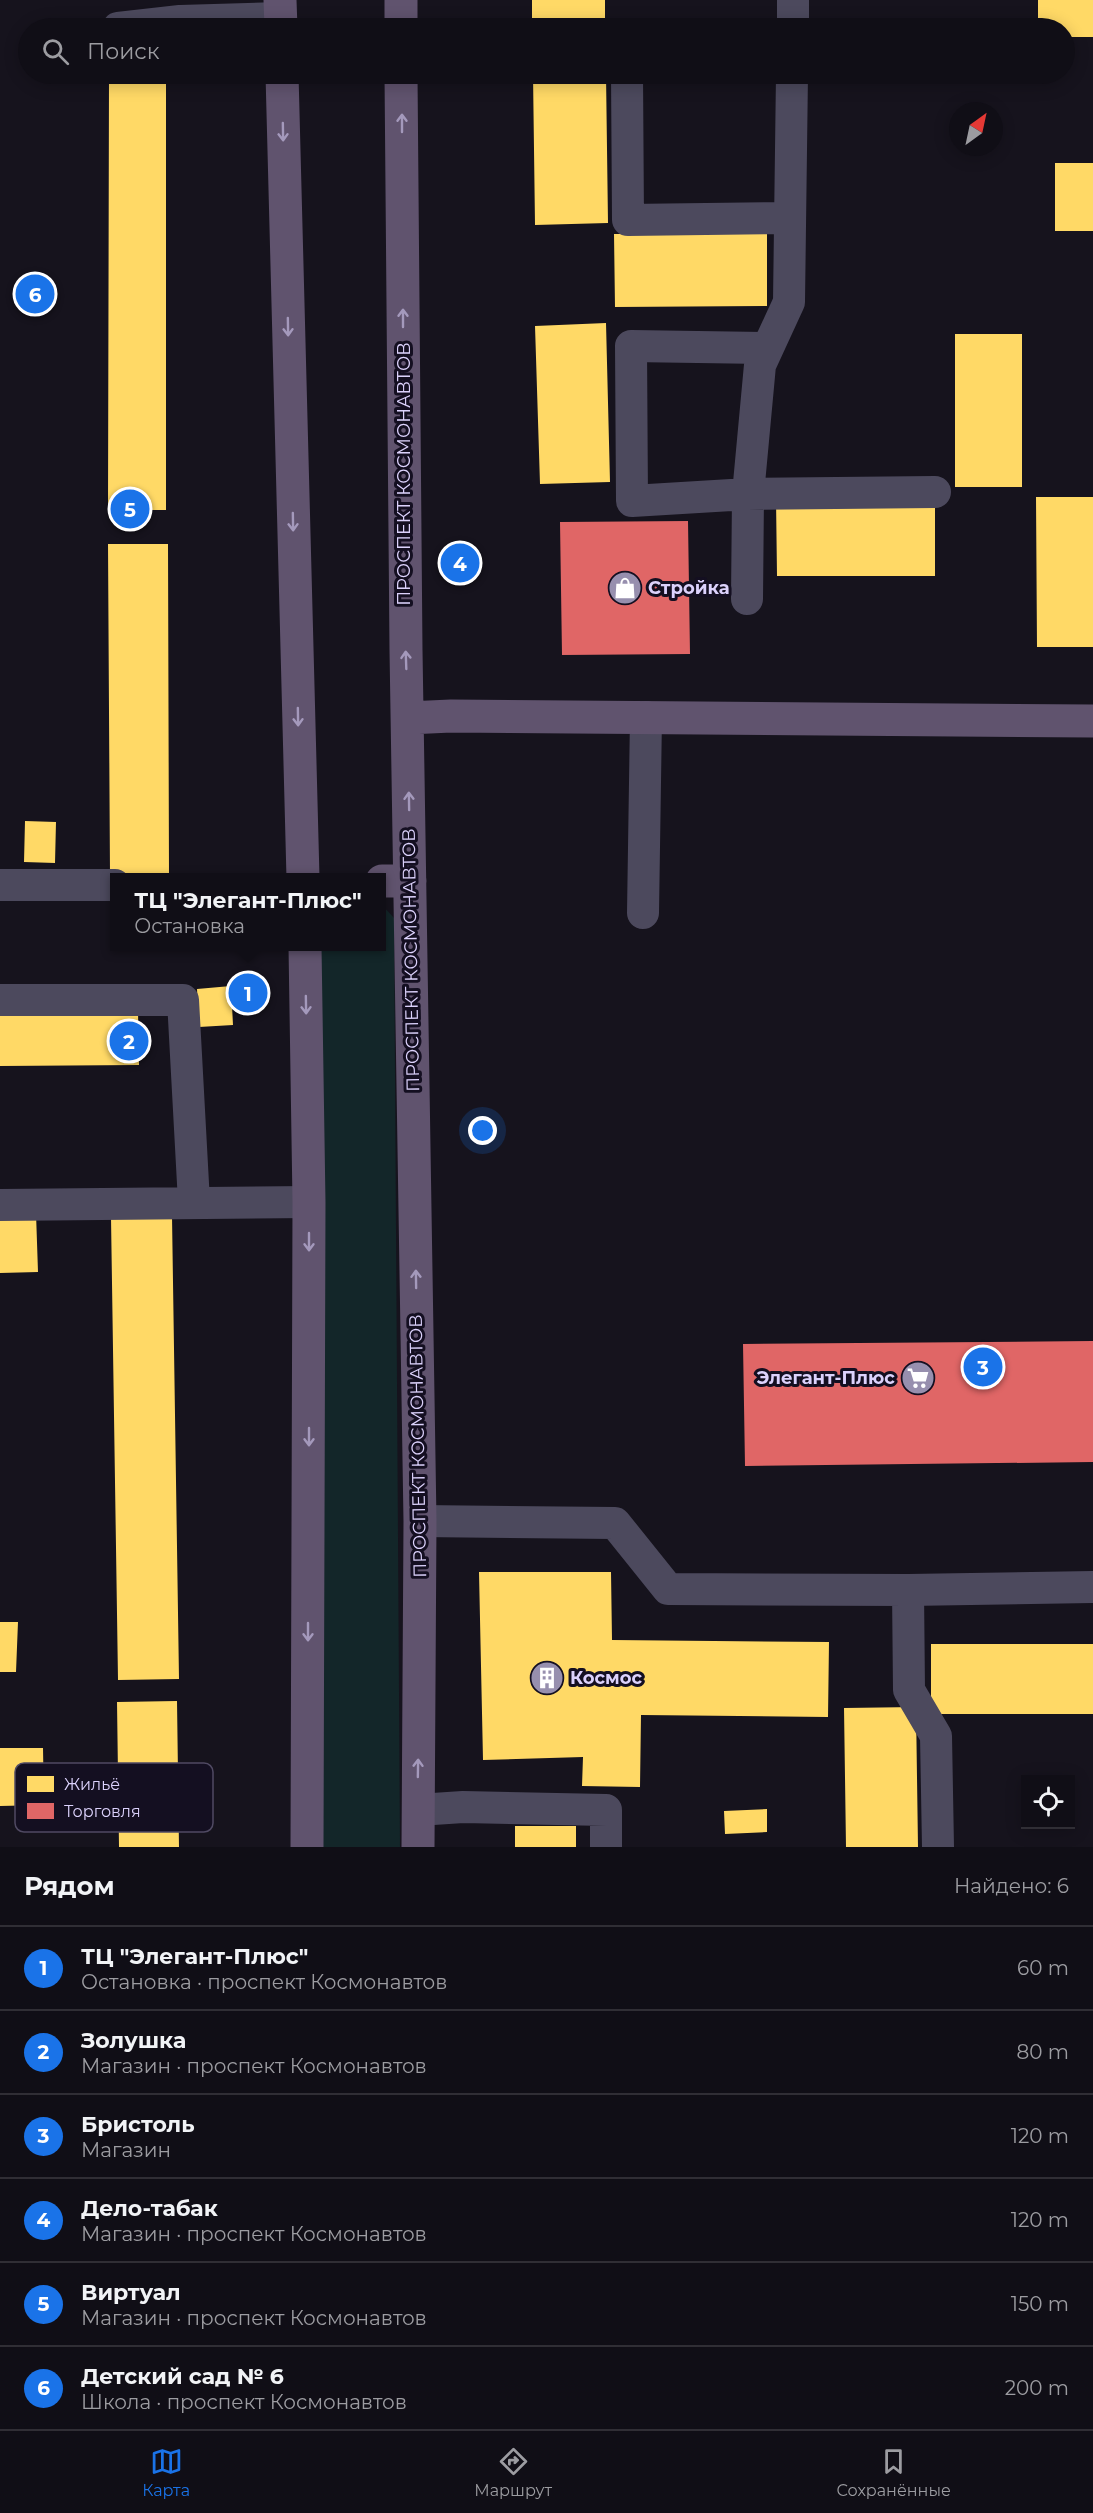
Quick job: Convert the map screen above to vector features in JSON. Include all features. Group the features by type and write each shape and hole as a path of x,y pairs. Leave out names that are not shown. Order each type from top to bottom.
{"main road":[{"path":"401,0 401,18"},
{"path":"282,84 303,873"},
{"name":"ПРОСПЕКТ КОСМОНАВТОВ","path":"401,84 408,718 396,881 420,1521 418,1847"},
{"path":"408,718 451,716 1093,721"},
{"path":"304,951 309,1202 307,1847"}],"street":[{"path":"793,0 793,18"},
{"path":"240,18 280,16"},
{"path":"627,84 628,220 790,218"},
{"path":"747,599 748,494 760,365 789,302 792,84"},
{"path":"767,348 631,346 632,501 748,494 935,492"},
{"path":"643,913 646,717"},
{"path":"0,885 110,885"},
{"path":"0,1000 183,1000 194,1202"},
{"path":"0,1205 309,1202"},
{"path":"420,1521 615,1523 668,1589 908,1590 1093,1587"},
{"path":"908,1590 909,1690 936,1736 938,1847"},
{"path":"418,1810 463,1807 606,1810 606,1847"}],"green space":[{"path":"386,909 394,918 400,1847 322,1847 317,951 386,951"}],"building: Жильё":[{"path":"532,0 605,0 605,18 532,18"},
{"path":"1038,0 1093,0 1093,37 1075,37 1075,18 1038,18"},
{"path":"109,84 166,84 166,510 108,510"},
{"path":"533,84 606,84 608,223 535,225"},
{"path":"1055,163 1093,163 1093,231 1055,231"},
{"path":"767,233 767,306 615,307 614,234"},
{"path":"606,323 610,482 540,484 535,326"},
{"path":"955,334 1022,334 1022,487 955,487"},
{"path":"1036,497 1093,497 1093,647 1037,647"},
{"path":"776,498 935,498 935,576 777,576"},
{"path":"108,544 168,544 169,873 110,873 110,876"},
{"path":"25,821 56,822 55,863 24,862"},
{"path":"231,986 233,1025 199,1027 197,989"},
{"path":"138,1011 139,1065 0,1066 0,1012"},
{"path":"36,1213 38,1272 0,1273 0,1214"},
{"path":"172,1216 179,1679 118,1680 111,1217"},
{"name":"Космос","path":"479,1572 611,1572 612,1640 829,1642 828,1717 641,1715 640,1787 582,1786 583,1757 483,1760"},
{"path":"0,1622 18,1622 16,1672 0,1672"},
{"path":"931,1644 1093,1644 1093,1714 931,1714"},
{"path":"177,1701 178,1763 118,1763 117,1702"},
{"path":"916,1707 918,1847 846,1847 844,1708"},
{"path":"0,1748 43,1748 43,1763 15,1763 15,1806 0,1806"},
{"path":"767,1809 767,1832 725,1834 724,1811"},
{"path":"515,1826 576,1826 576,1847 515,1847"},
{"path":"119,1832 179,1832 179,1847 119,1847"}],"building: Торговля":[{"name":"Стройка","path":"688,521 690,654 562,655 560,522"},
{"path":"468,548 469,577 453,577 452,549"},
{"name":"Элегант-Плюс","path":"1093,1341 1093,1462 745,1466 743,1344"}],"place":[{"name":"Детский сад № 6","path":"35,294"},
{"name":"Виртуал","path":"130,509"},
{"name":"Дело-табак","path":"460,563"},
{"name":"Стройка","path":"625,588"},
{"name":"ТЦ \"Элегант-Плюс\"","path":"248,993"},
{"name":"Золушка","path":"129,1041"},
{"name":"Бристоль","path":"983,1367"},
{"name":"Элегант-Плюс","path":"918,1378"},
{"name":"Космос","path":"547,1678"}]}
